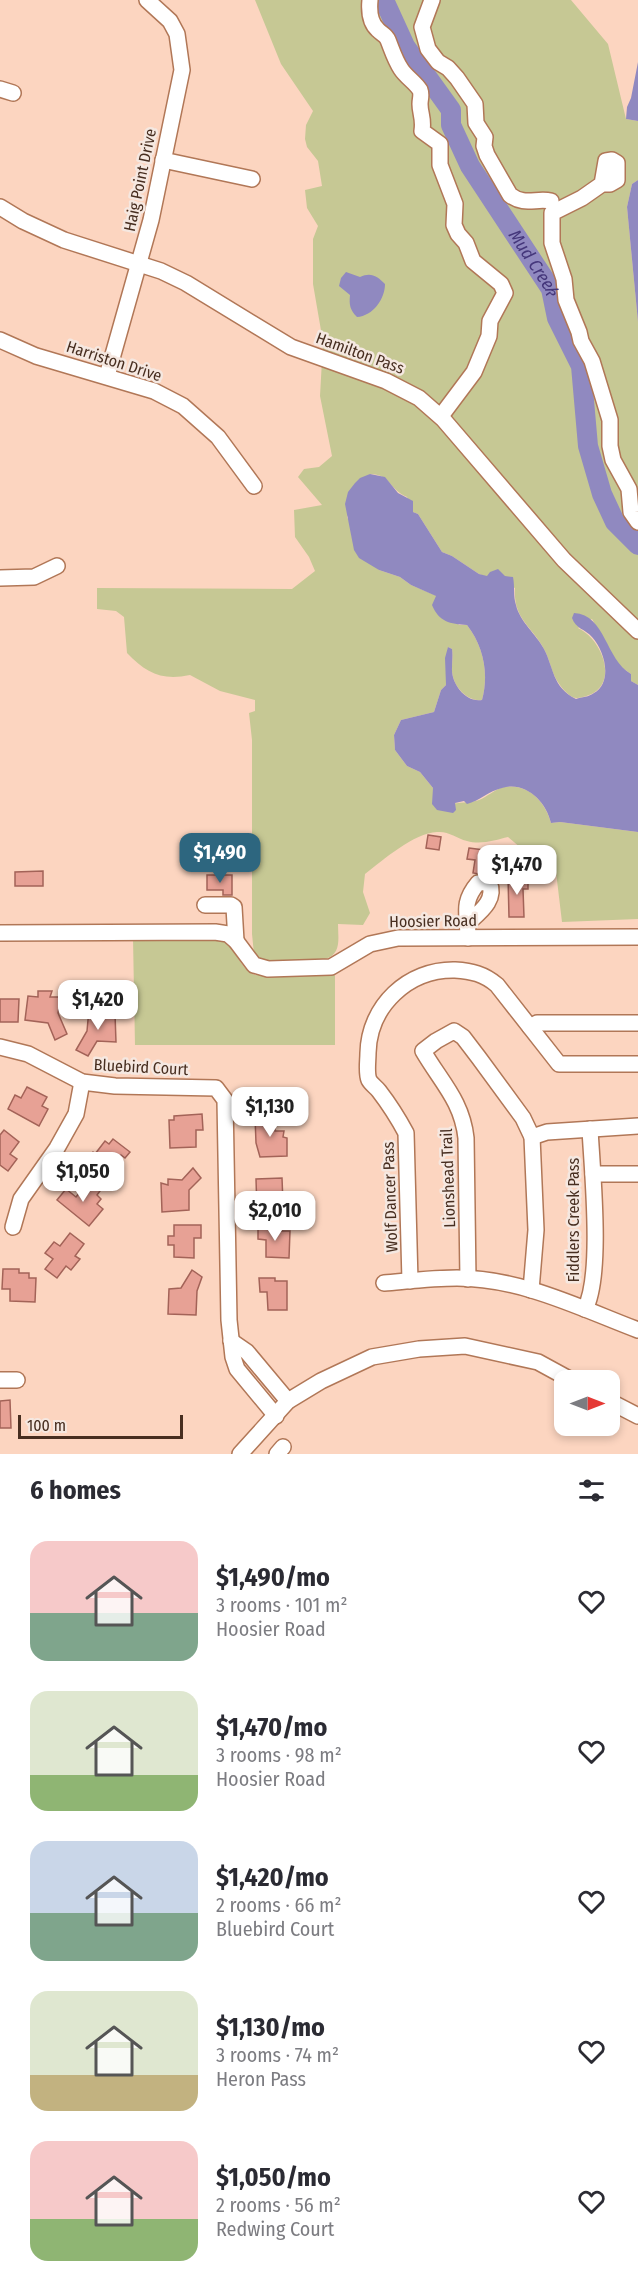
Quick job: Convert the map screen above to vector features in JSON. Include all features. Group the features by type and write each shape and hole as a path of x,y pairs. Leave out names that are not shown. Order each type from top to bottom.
{"street":[{"name":"Haig Point Drive","path":"107,376 140,264 182,70 182,53 177,34 170,21 147,0"},
{"path":"370,0 369,10 376,29 384,34 389,41 390,52 396,57 400,68 419,89 423,116 422,131 440,144 440,165 455,204 454,225 458,234 466,243 473,261 501,284 505,293 490,321 489,336 474,372 441,416"},
{"path":"432,0 422,27 428,49 438,62 448,68 457,78 476,104 476,123 486,137 484,146 487,155 510,195 522,202 544,200 556,207 582,198 603,184"},
{"path":"163,160 252,179"},
{"name":"Hamilton Pass","path":"0,207 22,221 64,240 161,271 291,347 407,389 441,416 564,560 638,631"},
{"path":"556,207 552,243 564,279 566,300 579,332 580,341 592,361 610,420 611,453 629,489 631,512 638,522"},
{"name":"Harriston Drive","path":"0,340 36,356 154,391 183,406 218,437 254,486"},
{"path":"0,578 34,577 57,566"},
{"path":"205,905 234,907 236,941"},
{"name":"Hoosier Road","path":"236,941 254,965 268,969 331,967 360,948 384,940 468,930 638,937"},
{"path":"0,933 215,932 228,934 236,941"},
{"name":"Wolf Dancer Pass","path":"410,1281 406,1133 398,1117 369,1081 368,1048 373,1023 394,992 408,982 434,971 473,971 487,976 497,985 559,1065 638,1064"},
{"path":"530,1027 537,1023 638,1023"},
{"name":"Lionshead Trail","path":"468,1279 464,1120 452,1095 423,1051 454,1031 463,1037 523,1118 532,1137"},
{"name":"Bluebird Court","path":"0,1047 28,1054 82,1082 115,1086 216,1088 225,1100 231,1341"},
{"path":"13,1227 21,1199 57,1148 76,1114 82,1082"},
{"path":"531,1290 536,1230 532,1137 547,1132 638,1126"},
{"name":"Fiddlers Creek Pass","path":"585,1309 591,1297 593,1274 593,1174 590,1129"},
{"path":"593,1174 638,1174"},
{"path":"384,1283 468,1279 531,1290 638,1330"},
{"path":"231,1341 247,1352 288,1401"},
{"path":"231,1341 237,1369 276,1416"},
{"path":"240,1454 288,1401 321,1381 372,1357 419,1349 465,1346 538,1362 554,1371"},
{"path":"0,1380 17,1380"},
{"path":"620,1407 638,1416"}],"green space":[{"path":"255,0 571,0 608,44 626,119 638,121 638,180 632,184 627,207 638,322 638,685 631,681 631,674 617,664 592,619 578,628 587,634 601,653 605,675 602,685 595,692 583,697 574,698 569,695 552,671 544,649 520,615 515,599 515,588 479,574 442,552 418,514 413,512 407,497 386,479 370,474 347,517 351,525 352,538 379,570 400,577 411,585 437,596 459,625 467,625 473,633 484,661 485,680 482,700 476,700 465,695 457,686 452,674 452,649 448,647 446,685 441,690 434,712 401,720 394,735 395,750 407,766 420,772 433,788 433,804 475,801 501,788 513,786 534,795 540,801 551,823 560,822 638,832 638,919 562,922 556,872 534,859 508,837 478,842 437,832 409,842 365,874 363,892 370,913 363,925 338,924 338,945 330,957 266,962 254,954 252,934 252,740 249,713 255,711 255,700 220,691 190,675 163,676 141,666 127,653 124,617 116,611 97,609 97,588 292,589 315,571 309,557 295,537 294,510 322,505 298,477 304,469 319,467 332,456 320,396 323,342 313,284 313,239 318,226 307,208 305,190 322,186 318,161 307,147 305,139 306,125 313,111 281,64"},
{"path":"133,938 222,938 245,968 255,975 335,974 335,1045 135,1045"}],"shaded area":[{"path":"638,62 638,121 626,119"},
{"path":"638,180 638,322 627,207 632,184"},
{"path":"346,272 360,277 374,276 385,284 380,301 368,314 357,317 351,310 350,295 339,286"},
{"path":"370,474 385,477 398,493 413,501 413,512 418,514 442,552 479,574 487,576 498,569 505,576 513,577 515,602 521,617 544,649 562,689 576,699 590,695 600,688 604,682 605,666 597,643 574,622 572,618 574,613 593,621 599,629 622,667 631,674 631,681 638,685 638,832 560,822 551,823 539,800 519,787 497,789 467,804 464,801 455,803 456,810 453,813 437,810 432,804 433,788 420,772 407,766 395,750 394,735 401,720 434,712 441,690 446,685 445,658 448,647 452,649 454,680 470,699 482,700 485,680 484,661 478,642 467,625 450,623 442,619 435,611 432,605 436,596 411,585 400,577 379,570 359,558 354,550 345,504 348,492 355,483"}],"building":[{"path":"428,835 441,837 439,850 426,848"},
{"path":"469,848 499,852 495,877 473,873 475,860 467,859"},
{"path":"43,871 43,886 15,886 15,872"},
{"path":"207,875 232,875 232,895 223,895 223,890 207,890"},
{"path":"508,877 528,877 528,889 523,889 524,917 509,917"},
{"path":"38,991 52,991 50,997 61,997 58,1013 67,1034 55,1040 48,1023 25,1020 28,996 38,997"},
{"path":"0,999 19,999 18,1022 0,1022"},
{"path":"89,1009 100,1009 100,1014 115,1014 116,1042 97,1041 88,1056 76,1050 87,1031"},
{"path":"27,1087 47,1097 42,1106 48,1109 39,1126 8,1109 15,1095 21,1098"},
{"path":"202,1114 203,1130 196,1130 196,1147 170,1148 169,1120 174,1120 174,1116"},
{"path":"274,1116 275,1131 284,1131 283,1137 287,1138 287,1156 260,1157 256,1143 255,1117"},
{"path":"4,1130 19,1142 10,1154 17,1159 8,1171 0,1165 0,1135"},
{"path":"113,1139 130,1152 125,1158 121,1155 102,1180 90,1171 93,1167 85,1161 93,1152 95,1154 105,1141 109,1144"},
{"path":"193,1168 201,1178 189,1190 189,1210 162,1212 161,1183 168,1185 168,1179 182,1180"},
{"path":"282,1178 283,1203 279,1204 279,1210 257,1211 256,1179"},
{"path":"88,1182 100,1191 97,1195 101,1199 97,1204 103,1209 89,1226 57,1200 66,1189 76,1197"},
{"path":"174,1225 201,1225 201,1238 194,1238 194,1258 174,1257 174,1245 168,1245 168,1236 174,1236"},
{"path":"258,1227 279,1227 279,1231 290,1231 289,1258 266,1257 266,1240 258,1239"},
{"path":"70,1233 84,1244 75,1256 80,1259 71,1270 66,1266 57,1278 45,1269 53,1259 45,1253 54,1242 60,1246"},
{"path":"3,1269 19,1269 19,1273 29,1273 29,1278 36,1278 35,1302 10,1301 10,1289 2,1289"},
{"path":"192,1270 202,1277 197,1291 196,1315 168,1314 169,1289 181,1288"},
{"path":"259,1278 287,1281 287,1310 268,1310 267,1292 260,1292"},
{"path":"10,1400 11,1428 0,1428 0,1401"}],"waterway":[{"name":"Mud Creek","path":"384,0 405,46 451,110 451,125 470,166 551,289 557,318 581,366 588,446 602,494 615,522 638,545"}]}
